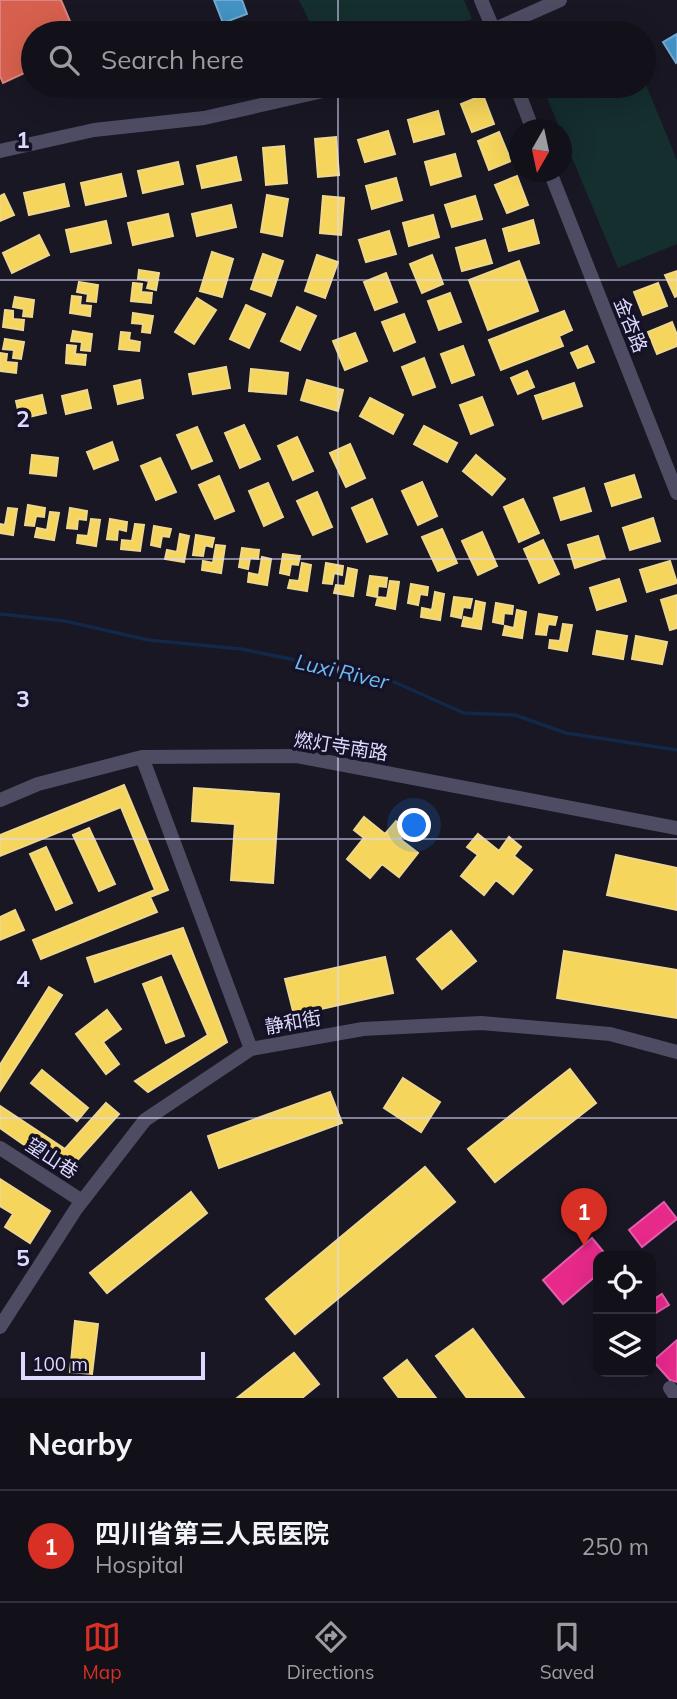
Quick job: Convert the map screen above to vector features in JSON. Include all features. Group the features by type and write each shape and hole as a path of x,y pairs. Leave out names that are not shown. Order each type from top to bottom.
{"street":[{"path":"481,0 488,21"},
{"path":"515,21 559,0"},
{"path":"0,151 94,130 204,118 292,98"},
{"path":"521,98 529,119"},
{"name":"金杏路","path":"554,182 677,493"},
{"name":"燃灯寺南路","path":"0,800 38,784 142,757 297,755 677,828"},
{"path":"142,757 251,1049"},
{"name":"静和街","path":"0,1327 82,1201 145,1120 251,1049 363,1029 481,1023 610,1034 677,1052"},
{"name":"望山巷","path":"0,1148 82,1201"}],"green space":[{"path":"299,0 464,0 472,19 466,21 309,21"},
{"path":"547,98 651,98 677,160 677,244 618,268 572,158 572,119 556,119"}],"building: Homes":[{"path":"476,98 484,98 494,124 472,132 461,104"},
{"path":"438,111 444,134 414,142 408,120"},
{"path":"388,131 395,154 365,162 358,140"},
{"path":"499,132 509,162 489,170 478,141"},
{"path":"336,137 339,175 318,177 315,139"},
{"path":"284,146 287,183 266,185 263,148"},
{"path":"455,154 461,176 431,185 425,162"},
{"path":"236,157 241,180 202,188 197,166"},
{"path":"178,162 183,184 143,193 138,171"},
{"path":"121,174 126,196 86,205 81,183"},
{"path":"396,178 402,200 372,209 366,186"},
{"path":"509,179 509,182 519,182 528,205 507,213 495,185"},
{"path":"64,184 69,206 29,215 24,193"},
{"path":"4,194 14,215 0,221 0,196"},
{"path":"267,195 288,199 282,236 261,232"},
{"path":"323,196 344,198 341,235 320,233"},
{"path":"475,196 482,219 452,227 445,205"},
{"path":"231,205 236,227 197,236 192,214"},
{"path":"168,214 173,236 133,245 128,223"},
{"path":"433,215 439,237 409,246 403,223"},
{"path":"533,220 539,243 509,251 503,229"},
{"path":"106,221 111,243 71,252 66,230"},
{"path":"389,231 396,254 366,262 359,240"},
{"path":"39,235 49,255 12,273 3,253"},
{"path":"485,240 492,263 462,271 456,248"},
{"path":"212,252 233,259 222,297 200,291"},
{"path":"263,254 283,261 271,296 251,289"},
{"path":"317,255 338,262 325,298 305,291"},
{"path":"432,255 443,284 422,293 410,264"},
{"path":"519,261 538,311 488,330 469,280"},
{"path":"139,270 159,273 156,290 147,288 149,281 138,279"},
{"path":"677,271 677,296 675,297 665,275"},
{"path":"386,273 397,302 375,310 364,282"},
{"path":"79,282 98,285 96,302 87,301 88,294 77,292"},
{"path":"133,283 142,284 141,292 152,293 151,303 131,301"},
{"path":"658,283 667,306 643,315 634,292"},
{"path":"450,293 461,322 439,330 428,301"},
{"path":"72,296 81,297 80,305 91,306 90,316 70,313"},
{"path":"15,297 34,300 32,317 23,316 24,309 13,307"},
{"path":"197,298 216,310 194,344 175,332"},
{"path":"246,305 265,314 249,348 230,339"},
{"path":"297,307 316,316 300,350 281,341"},
{"path":"5,310 13,311 13,319 24,320 23,330 3,327"},
{"path":"564,311 572,330 559,336 563,346 501,370 489,340"},
{"path":"133,313 153,316 150,333 142,332 143,324 132,323"},
{"path":"404,314 415,342 394,351 382,322"},
{"path":"672,322 677,335 677,346 657,354 648,332"},
{"path":"73,331 92,334 90,351 81,350 82,342 71,341"},
{"path":"121,332 130,333 129,340 140,342 139,351 119,349"},
{"path":"355,333 367,361 345,370 333,341"},
{"path":"5,339 24,342 21,359 13,358 14,350 3,349"},
{"path":"67,345 76,346 75,354 86,355 85,365 66,363"},
{"path":"463,346 474,375 452,383 441,354"},
{"path":"587,346 594,362 578,368 571,353"},
{"path":"0,353 7,354 6,362 17,363 16,373 0,371"},
{"path":"424,358 435,387 413,395 402,367"},
{"path":"226,367 230,388 193,394 189,374"},
{"path":"251,369 288,373 286,394 249,391"},
{"path":"527,371 534,387 518,394 511,378"},
{"path":"140,380 143,398 118,404 114,386"},
{"path":"307,380 343,390 338,411 301,400"},
{"path":"574,383 582,406 543,419 535,396"},
{"path":"87,390 91,408 66,414 62,396"},
{"path":"42,395 46,413 20,419 16,401"},
{"path":"482,397 493,425 471,434 460,405"},
{"path":"370,398 403,415 393,434 360,416"},
{"path":"244,425 260,459 240,468 225,433"},
{"path":"424,426 457,443 447,462 414,444"},
{"path":"197,427 212,461 192,469 177,435"},
{"path":"297,437 313,471 293,480 278,446"},
{"path":"112,442 118,460 94,469 87,452"},
{"path":"350,444 365,478 346,487 330,453"},
{"path":"32,455 58,458 56,476 30,473"},
{"path":"476,455 505,479 492,495 463,471"},
{"path":"160,458 176,492 156,500 141,466"},
{"path":"634,475 641,497 612,506 605,484"},
{"path":"219,476 234,511 215,519 199,485"},
{"path":"422,482 437,516 418,525 402,491"},
{"path":"268,483 283,517 264,526 249,491"},
{"path":"584,488 591,511 561,520 554,498"},
{"path":"317,492 332,527 313,535 297,501"},
{"path":"372,499 387,534 367,542 352,508"},
{"path":"523,499 539,533 519,542 504,507"},
{"path":"28,505 45,508 44,517 36,516 34,526 25,525"},
{"path":"8,508 17,509 13,535 0,533 0,524 5,525"},
{"path":"70,508 87,511 86,520 78,519 77,529 67,528"},
{"path":"50,512 59,513 54,540 35,537 37,528 47,530"},
{"path":"653,518 660,541 630,550 623,528"},
{"path":"91,519 100,520 96,546 77,543 78,535 88,536"},
{"path":"110,519 127,522 126,531 118,529 117,540 107,539"},
{"path":"135,524 144,525 140,551 121,549 122,540 132,541"},
{"path":"154,526 171,529 169,537 162,536 160,547 151,545"},
{"path":"442,529 457,563 438,571 422,537"},
{"path":"482,532 497,566 478,575 462,541"},
{"path":"180,534 189,536 184,562 165,559 167,550 177,552"},
{"path":"196,535 214,538 212,547 205,545 203,556 193,555"},
{"path":"598,536 605,558 575,568 568,545"},
{"path":"543,540 559,574 539,583 524,549"},
{"path":"216,545 225,546 221,573 202,570 203,561 213,563"},
{"path":"242,548 259,550 258,559 250,558 248,569 239,567"},
{"path":"283,554 300,556 298,565 291,564 289,575 280,573"},
{"path":"262,557 271,559 267,585 248,582 249,573 259,575"},
{"path":"670,561 677,583 647,592 640,570"},
{"path":"302,563 311,565 307,591 288,588 290,580 299,581"},
{"path":"326,563 343,566 342,575 334,573 332,584 323,583"},
{"path":"348,568 357,570 353,596 334,593 336,585 345,586"},
{"path":"370,576 387,578 386,587 378,586 377,597 367,595"},
{"path":"619,579 626,601 597,610 590,588"},
{"path":"390,581 399,582 395,609 376,605 378,597 387,598"},
{"path":"411,584 428,587 427,595 420,594 418,605 408,603"},
{"path":"435,592 444,594 440,620 421,617 422,608 432,610"},
{"path":"677,595 677,628 670,630 661,600"},
{"path":"454,597 472,599 470,608 463,607 461,618 451,616"},
{"path":"476,601 485,603 481,629 462,626 464,617 473,619"},
{"path":"496,603 513,606 512,614 504,613 503,624 493,622"},
{"path":"517,610 526,612 522,638 503,635 505,626 514,628"},
{"path":"539,614 557,617 555,625 548,624 546,635 536,634"},
{"path":"563,624 572,625 567,651 549,648 550,640 560,641"},
{"path":"597,631 627,636 623,659 593,654"},
{"path":"636,636 667,642 662,664 632,659"},
{"path":"124,785 168,890 150,897 157,912 41,959 33,940 155,890 121,807 0,856 0,835"},
{"path":"194,788 279,794 273,883 231,880 235,824 192,821"},
{"path":"364,817 385,834 396,821 408,830 400,839 418,853 399,877 382,864 370,878 347,859 364,838 354,830"},
{"path":"89,828 115,884 99,891 73,835"},
{"path":"478,834 499,851 509,837 521,847 514,856 532,870 513,894 496,880 484,895 461,876 478,855 467,847"},
{"path":"46,847 72,903 56,910 30,854"},
{"path":"616,855 677,868 677,910 607,895"},
{"path":"15,910 24,930 0,940 0,917"},
{"path":"183,928 227,1042 148,1092 135,1081 208,1035 172,953 95,982 87,958"},
{"path":"451,931 476,961 442,989 417,959"},
{"path":"564,951 677,970 677,1018 557,998"},
{"path":"385,957 393,993 294,1015 285,979"},
{"path":"161,977 184,1036 166,1043 143,984"},
{"path":"49,987 62,995 0,1091 0,1065"},
{"path":"107,1010 121,1029 103,1042 119,1064 106,1074 76,1034"},
{"path":"570,1069 596,1103 495,1182 468,1149"},
{"path":"42,1070 88,1108 77,1121 31,1083"},
{"path":"403,1078 440,1102 421,1132 384,1108"},
{"path":"330,1092 342,1123 219,1168 208,1136"},
{"path":"106,1103 119,1114 74,1164 63,1157 56,1167 0,1128 0,1106 65,1149"},
{"path":"425,1167 455,1202 295,1334 266,1299"},
{"path":"0,1179 50,1211 30,1243 5,1227 13,1214 0,1206"},
{"path":"191,1192 207,1213 107,1293 90,1273"},
{"path":"75,1321 98,1324 92,1374 70,1372"},
{"path":"473,1329 524,1398 467,1398 436,1356"},
{"path":"294,1353 319,1384 302,1398 237,1398"},
{"path":"407,1360 436,1398 399,1398 384,1378"}],"building: Shops":[{"path":"0,0 61,0 70,21 21,21 21,75 3,83 0,76"}],"building: Schools":[{"path":"214,0 242,0 247,14 222,21"},
{"path":"677,34 677,62 676,63 663,42"}],"building: Health":[{"path":"664,1202 677,1219 642,1247 629,1230"},
{"path":"592,1238 603,1251 593,1251 593,1278 563,1304 543,1280"},
{"path":"662,1294 669,1305 656,1313 656,1298"},
{"path":"677,1340 677,1382 670,1380 656,1364 656,1358"}],"waterway":[{"name":"Luxi River","path":"0,614 65,621 148,640 241,649 385,678 464,713 515,715 566,733 677,750"}],"place":[{"name":"四川省第三人民医院","path":"584,1246"}]}
